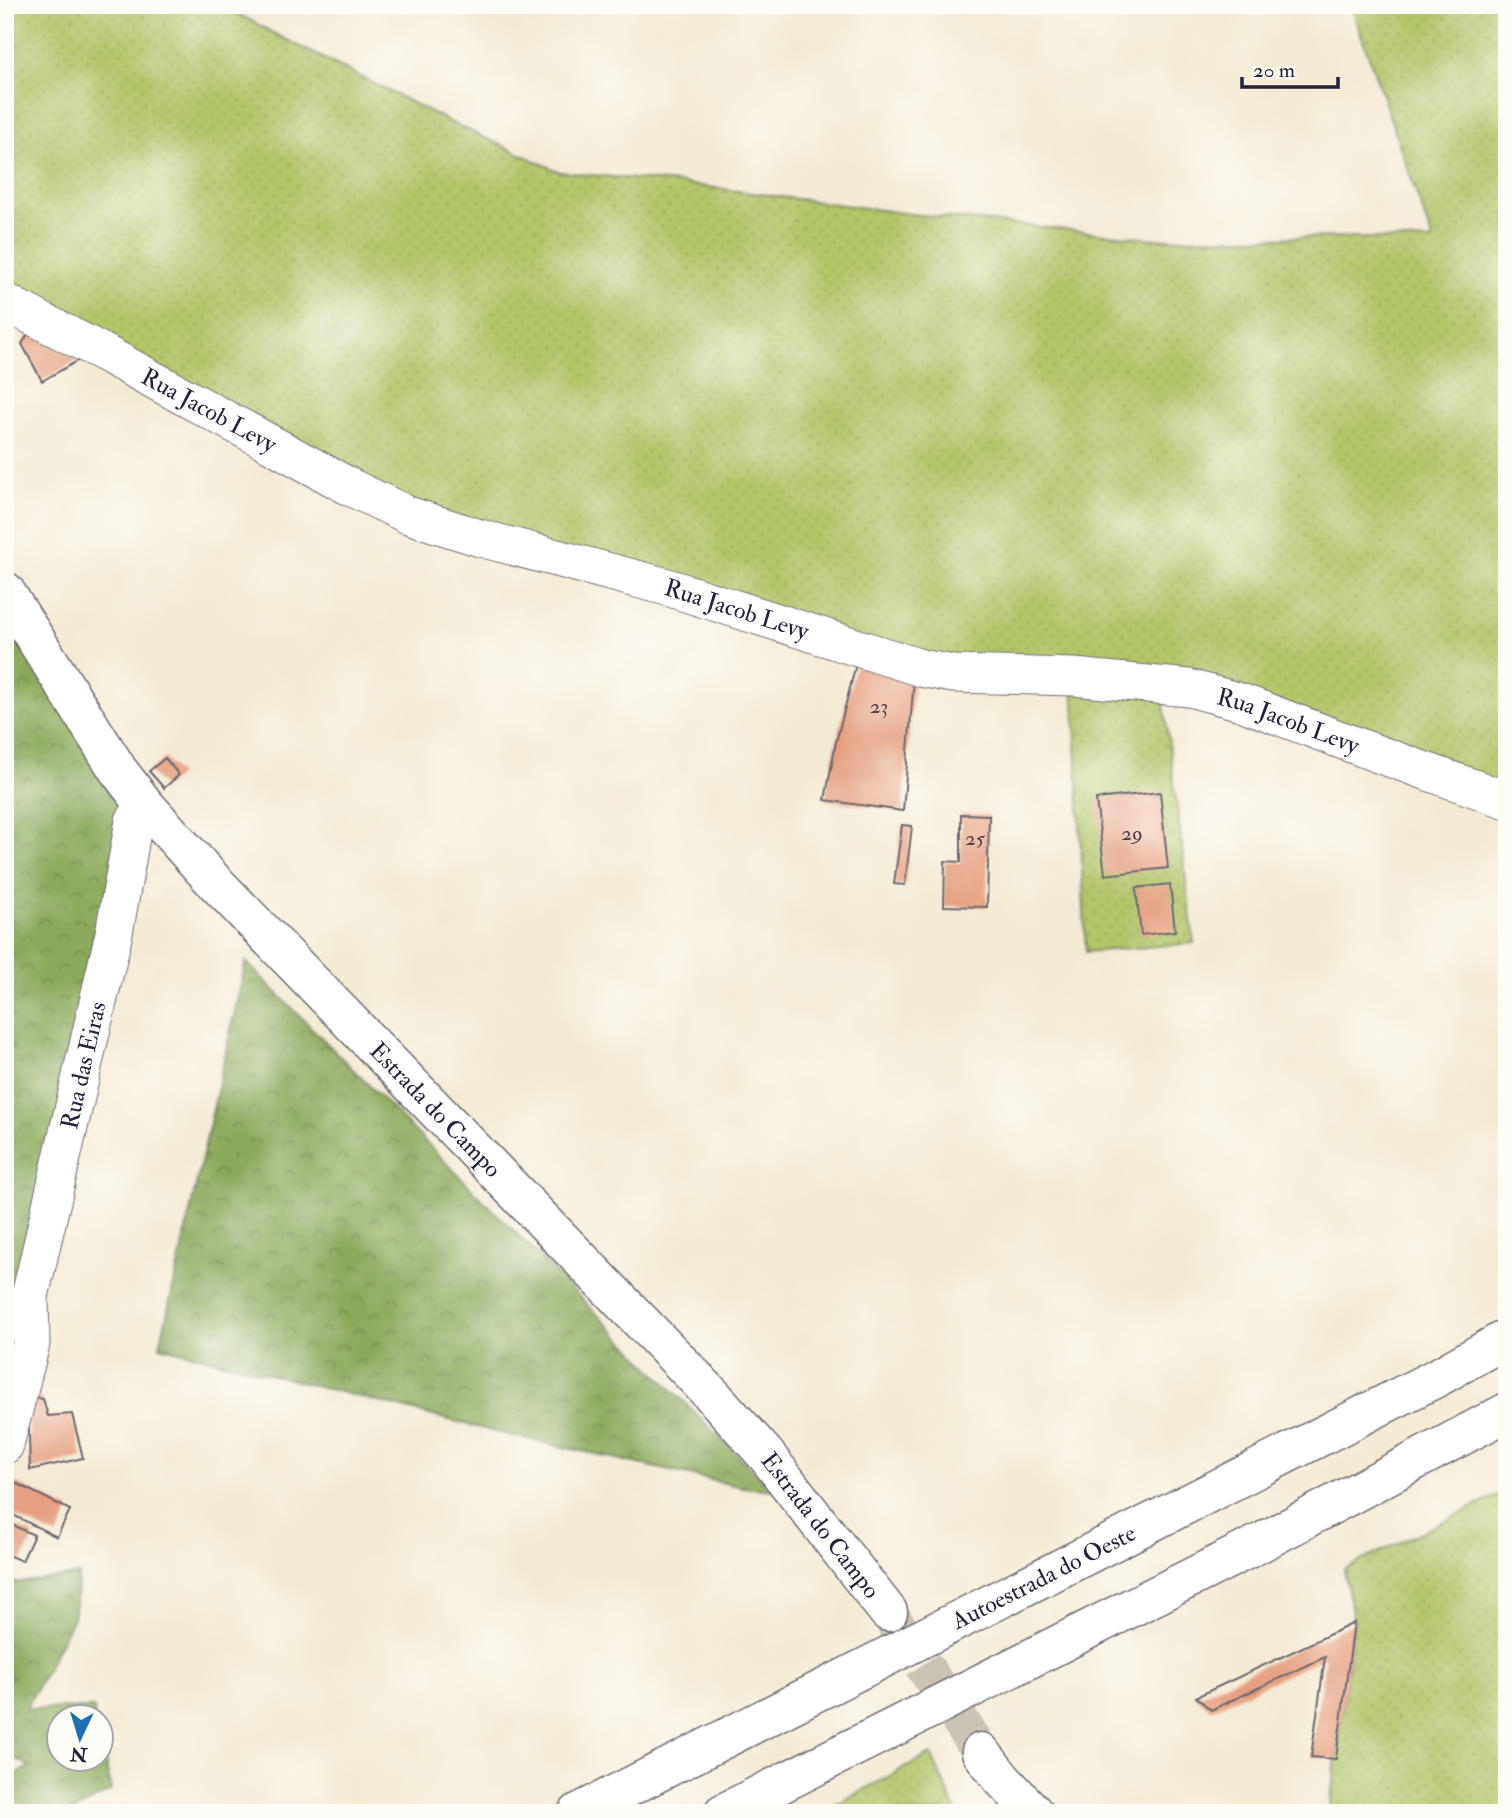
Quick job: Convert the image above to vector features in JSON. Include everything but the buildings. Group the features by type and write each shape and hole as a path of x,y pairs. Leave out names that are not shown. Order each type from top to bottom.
{"main road":[{"name":"Estrada do Campo","path":"5,591 118,770 145,806 219,887 715,1398 766,1455 888,1612"},
{"name":"Autoestrada do Oeste","path":"578,1813 1440,1376 1507,1338"},
{"path":"723,1813 1262,1542 1507,1412"},
{"path":"981,1752 1034,1813"}],"street":[{"name":"Rua Jacob Levy","path":"5,302 352,488 432,523 667,587 921,668 953,674 1074,677 1189,688 1241,702 1507,800"},
{"name":"Rua das Eiras","path":"5,1445 30,1344 18,1307 114,933 134,821 145,806"}],"green space":[{"path":"5,5 223,5 450,122 560,172 677,183 911,214 1157,239 1336,237 1433,241 1351,5 1507,5 1507,799 1241,702 988,675 480,538 5,302"},
{"path":"5,622 126,803 114,933 5,1318"},
{"path":"1073,680 1162,688 1194,943 1086,952"},
{"path":"246,962 772,1490 742,1487 496,1432 160,1346"},
{"path":"1507,1491 1507,1813 1329,1813 1354,1623 1344,1569"},
{"path":"79,1575 73,1618 26,1709 46,1709 46,1772 107,1772 111,1790 71,1813 5,1813 5,1780 30,1766 5,1754 7,1584"},
{"path":"931,1754 957,1813 820,1813"}],"tunnel":[{"path":"891,1617 981,1752"}]}
